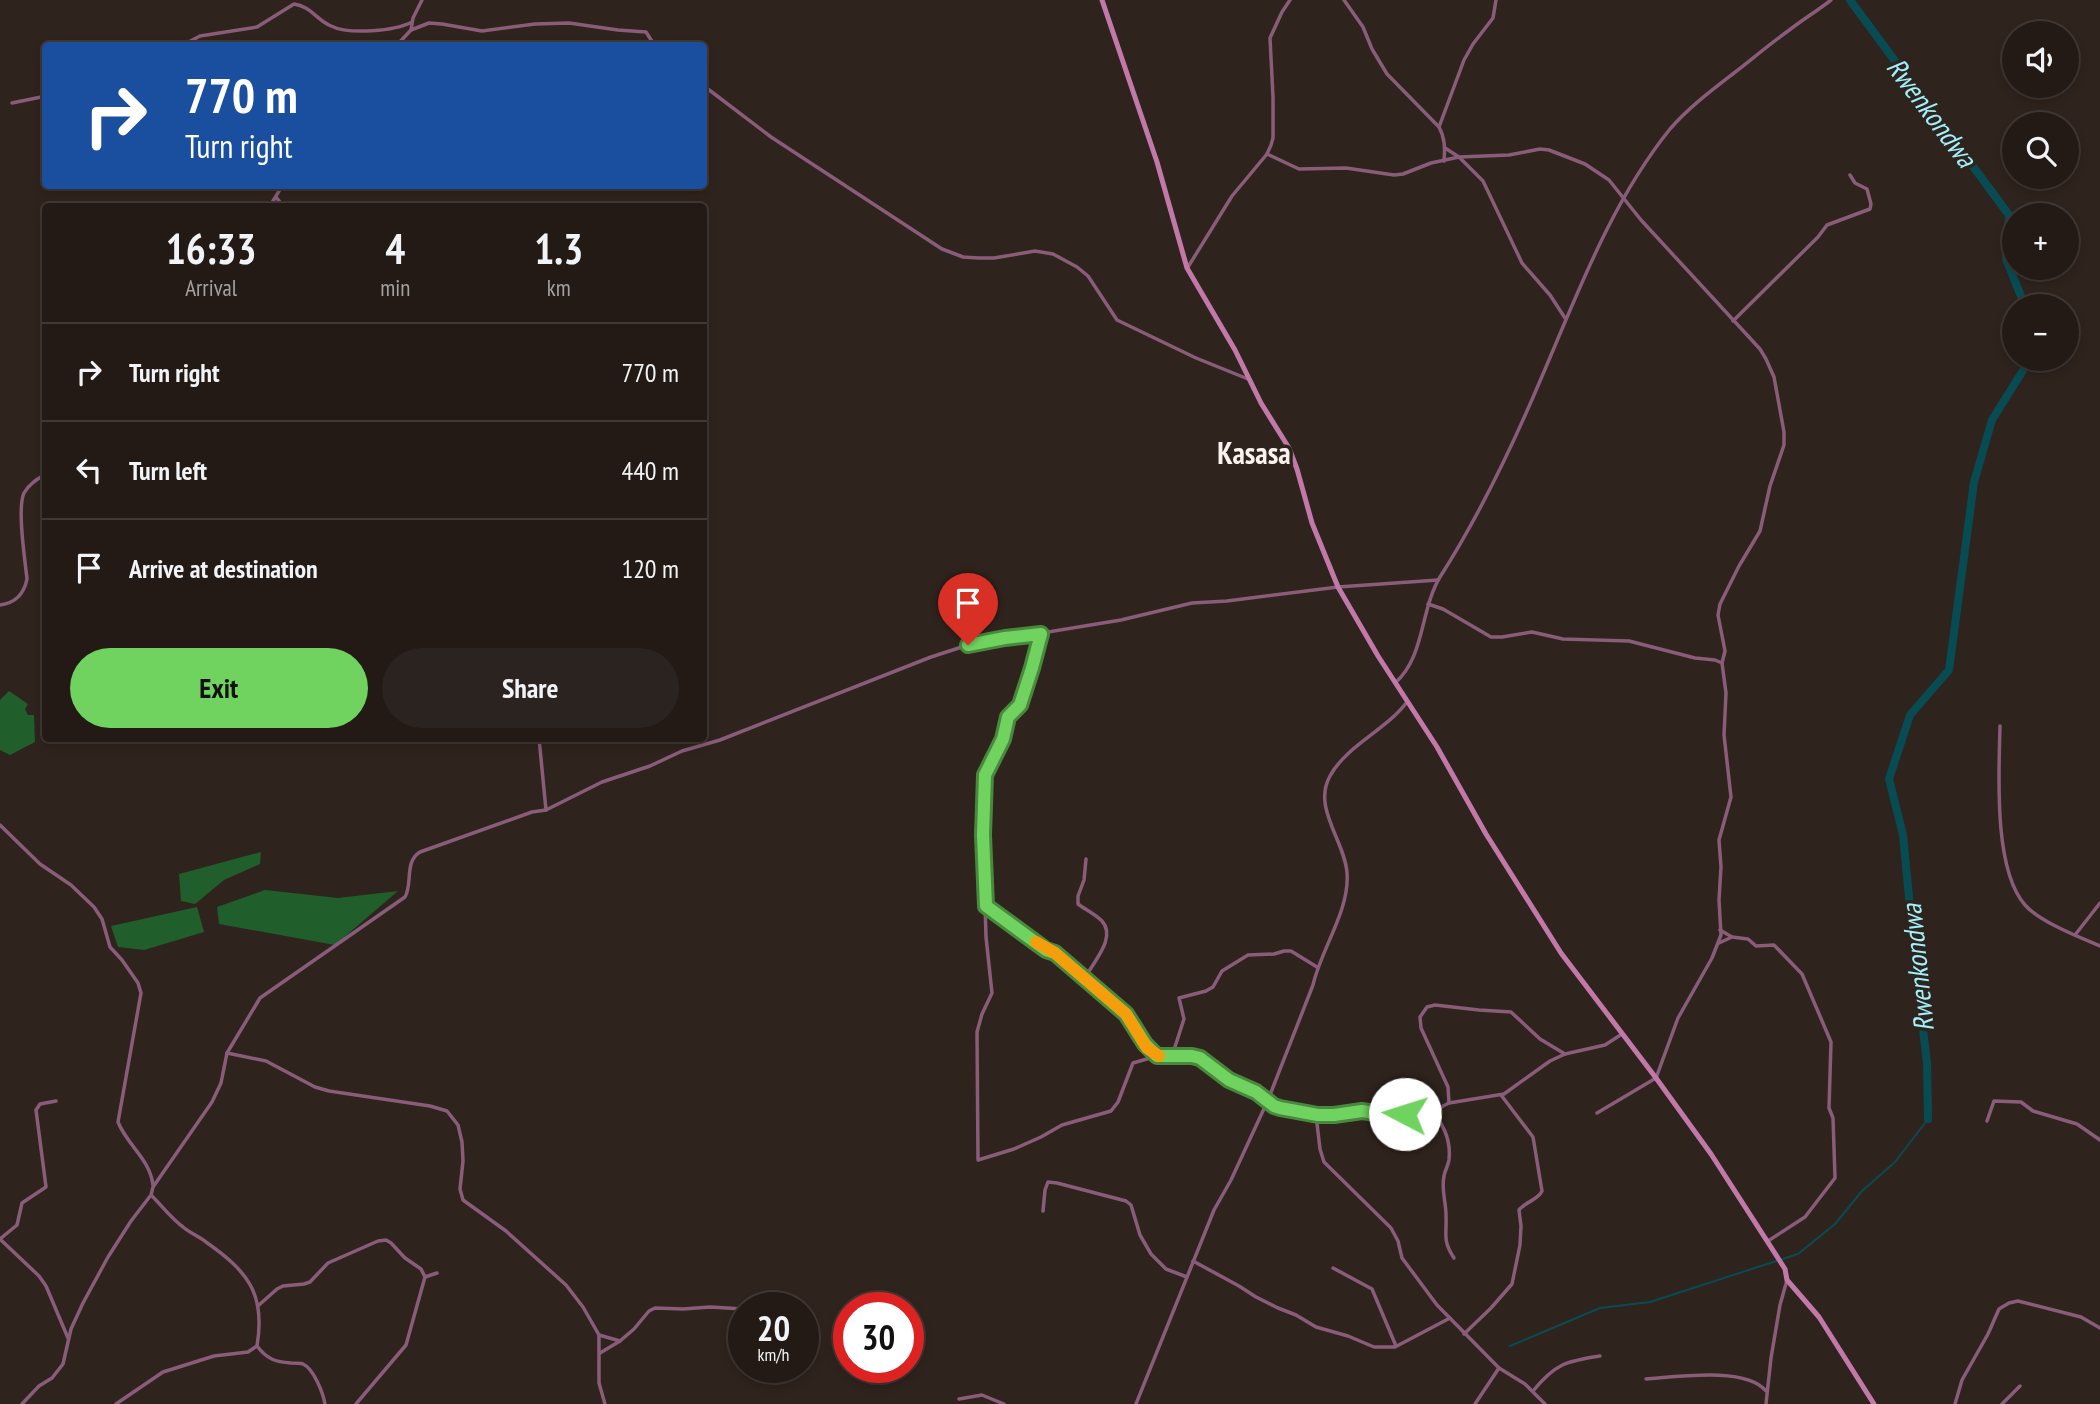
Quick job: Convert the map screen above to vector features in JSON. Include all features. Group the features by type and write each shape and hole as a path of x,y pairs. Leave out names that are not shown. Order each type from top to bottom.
{"street":[{"path":"411,30 422,0"},
{"path":"1102,0 1157,162 1186,268 1289,448 1312,523 1338,587 1437,747 1486,834 1561,953 1624,1033 1711,1154 1785,1269 1787,1280 1780,1305 1766,1404"},
{"path":"1186,268 1232,196 1267,154 1273,138 1270,38 1290,0"},
{"path":"1344,0 1363,27 1387,74 1439,127 1445,148 1444,161"},
{"path":"1439,127 1464,60 1493,18 1496,0"},
{"path":"1395,682 1404,675 1438,580 1486,498 1593,257 1623,200 1671,128 1706,95 1831,0"},
{"path":"188,42 200,36 257,27 294,4 305,7 328,25 343,30 384,29 412,22"},
{"path":"400,42 411,30 429,23 482,32 535,24 569,23 646,32 652,42"},
{"path":"707,88 771,137 943,249 962,257 978,258 1035,251 1053,254 1072,263 1088,276 1117,320 1196,358 1250,379"},
{"path":"12,103 42,97"},
{"path":"1445,148 1459,156 1483,181 1522,263 1550,295 1565,318"},
{"path":"1267,154 1299,169 1346,167 1394,175 1459,156 1509,155 1530,151 1549,150 1585,164 1617,188 1623,200 1759,349 1770,368 1776,387 1784,446 1770,486 1757,539 1739,566 1719,609 1718,622 1725,651 1724,743 1731,797 1719,840 1721,867 1718,943 1678,1018 1656,1077 1597,1113"},
{"path":"1733,321 1827,225 1870,209 1867,189 1855,183 1850,175"},
{"path":"272,203 280,189"},
{"path":"275,196 281,203"},
{"path":"0,605 17,599 25,587 27,579 23,497 30,485 42,477"},
{"path":"153,1187 212,1102 221,1083 227,1053 255,1004 265,993 298,973 405,897 411,862 420,852 532,812 546,810 602,782 968,645 1134,617 1180,605 1338,587 1438,580"},
{"path":"1428,604 1443,609 1491,637 1532,632 1563,639 1629,641 1723,663"},
{"path":"1041,634 1020,705 1008,717 1003,739 985,775 983,835 987,951 992,993 977,1032 978,1160 1014,1149 1062,1125 1111,1111 1118,1102 1133,1063 1157,1056 1200,1058 1229,1080 1256,1092 1277,1108 1316,1115 1362,1111 1416,1117 1434,1114 1449,1103 1501,1095 1544,1064 1565,1054 1605,1045 1624,1033"},
{"path":"1136,1404 1214,1210 1268,1100 1313,985 1317,967 1324,957 1347,887 1347,870 1326,807 1328,778 1340,761 1388,723 1407,702"},
{"path":"2000,726 1999,817 2004,851 2016,892 2028,908 2075,936 2100,946"},
{"path":"539,742 546,810"},
{"path":"0,825 40,864 71,885 94,907 102,919 110,947 140,987 118,1122 148,1165 152,1173 153,1187 152,1195 131,1221 95,1280 75,1320 67,1355 59,1370 39,1386 23,1404"},
{"path":"1085,978 1105,944 1107,932 1103,923 1079,904 1078,896 1084,880 1086,859"},
{"path":"2075,936 2100,903"},
{"path":"986,906 1046,950 1055,953 1085,978 1126,1014 1145,1044 1157,1056"},
{"path":"1720,930 1732,937 1748,939 1756,946 1776,946 1797,967 1804,977 1831,1042 1829,1108 1833,1118 1835,1178 1805,1217 1766,1241"},
{"path":"1718,943 1732,937"},
{"path":"1171,1056 1184,1018 1179,998 1213,987 1222,971 1242,957 1291,951 1317,967"},
{"path":"1449,1103 1448,1087 1421,1028 1420,1017 1427,1007 1435,1005 1511,1012 1540,1040 1565,1054"},
{"path":"227,1053 266,1061 307,1084 329,1091 447,1111 458,1125 462,1142 460,1189 463,1200 506,1231 566,1284 594,1323 599,1335 599,1384 605,1404"},
{"path":"1465,1334 1512,1284 1520,1245 1519,1210 1542,1191 1533,1137 1501,1095"},
{"path":"56,1101 40,1104 36,1110 46,1187 25,1199 20,1206 17,1225 0,1239 46,1286 69,1340"},
{"path":"1987,1121 1994,1101 2018,1101 2033,1111 2077,1124 2100,1140"},
{"path":"1434,1114 1444,1127 1448,1142 1449,1160 1443,1178 1445,1239 1454,1258"},
{"path":"1316,1115 1324,1162 1391,1228 1402,1258 1427,1292 1499,1368 1533,1391 1545,1404"},
{"path":"1043,1211 1046,1185 1052,1182 1121,1199 1130,1205 1140,1236 1151,1254 1166,1269 1187,1277"},
{"path":"152,1195 182,1227 205,1241 241,1272 256,1295 259,1327 257,1346 269,1359 303,1364 322,1392 325,1404"},
{"path":"258,1306 283,1286 310,1282 328,1263 378,1241 386,1240 391,1243 405,1258 421,1269 425,1277 406,1345 356,1404"},
{"path":"1193,1261 1252,1295 1296,1314 1319,1328 1374,1347 1396,1346 1450,1318"},
{"path":"1333,1268 1372,1289 1396,1346"},
{"path":"425,1277 437,1273"},
{"path":"1787,1280 1819,1317 1874,1404"},
{"path":"256,1295 265,1298"},
{"path":"1955,1404 1962,1380 1999,1309 2009,1303 2018,1301 2081,1317 2100,1328"},
{"path":"600,1353 634,1329 649,1311 655,1308 728,1308"},
{"path":"599,1335 620,1340"},
{"path":"116,1404 163,1372 214,1356 248,1352 257,1346"},
{"path":"1533,1391 1555,1368 1576,1360 1600,1356"},
{"path":"1475,1404 1499,1368"},
{"path":"1646,1379 1714,1375 1753,1381 1761,1384 1766,1391"},
{"path":"2002,1404 2020,1386"},
{"path":"959,1399 982,1395 1004,1404"}],"green space":[{"path":"9,691 28,704 25,709 28,715 34,715 35,742 10,755 0,750 0,700"},
{"path":"261,852 260,864 224,880 195,904 181,901 179,874"},
{"path":"265,890 338,898 398,891 335,945 219,924 217,907"},
{"path":"197,907 204,932 144,950 118,947 111,926"}],"waterway":[{"name":"Rwenkondwa","path":"1850,0 2009,215 2006,259 2020,294"},
{"name":"Rwenkondwa","path":"1928,1119 1927,1062 1903,835 1889,779 1910,715 1949,670 1974,482 1992,420 2023,371"},
{"name":"Rwenkondwa","path":"1510,1346 1600,1308 1650,1302 1798,1254 1835,1224 1862,1191 1895,1162 1928,1119"}],"slow traffic":[{"path":"1036,942 1055,953 1126,1014 1147,1048 1159,1056"}],"district":[{"name":"Kasasa","path":"1254,452"}],"route":[{"path":"968,645 1041,634 1020,705 1008,717 1003,739 985,775 983,835 986,906 1046,950 1055,953 1102,992 1126,1014 1145,1044 1157,1056 1200,1058 1229,1080 1256,1092 1280,1108 1318,1115 1362,1111 1405,1114"}]}
